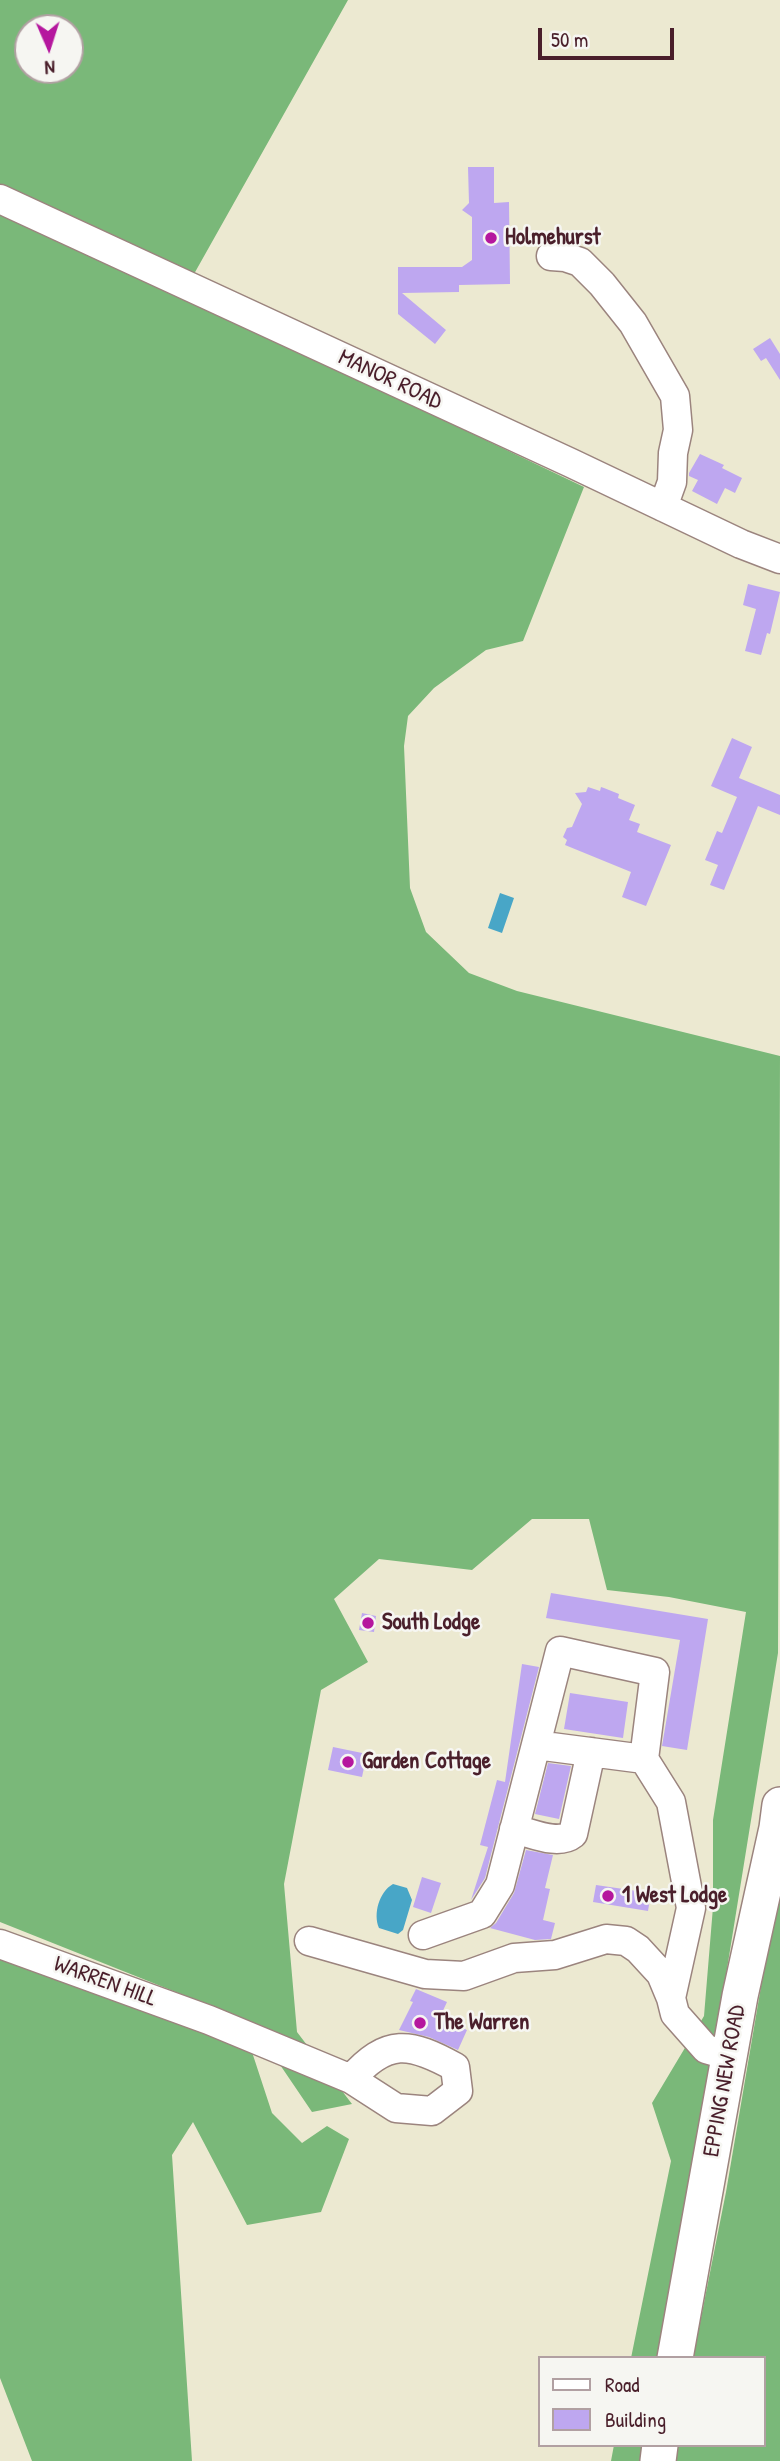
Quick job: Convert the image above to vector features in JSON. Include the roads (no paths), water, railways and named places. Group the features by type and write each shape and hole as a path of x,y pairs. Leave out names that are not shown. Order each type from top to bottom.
{"main road":[{"name":"EPPING NEW ROAD","path":"676,2356 730,2056 780,1804"}],"street":[{"name":"MANOR ROAD","path":"0,199 741,544 780,559"},
{"path":"551,256 580,262 602,284 633,323 675,396 678,430 673,453 672,482 663,507"},
{"path":"423,1935 482,1914 500,1885 560,1651 655,1672 644,1759 671,1802 691,1908 671,1998"},
{"path":"536,1745 644,1759"},
{"path":"514,1829 557,1839 567,1839 573,1833 591,1752"},
{"path":"309,1941 442,1976 464,1976 514,1958 555,1955 606,1939 626,1941 638,1949 661,1974 675,2014 706,2049 730,2056"},
{"name":"WARREN HILL","path":"0,1944 209,2020 351,2079"}],"water":[{"path":"500,893 514,898 502,933 488,928"},
{"path":"393,1884 407,1888 412,1900 403,1930 398,1934 379,1928 377,1922 381,1898"}],"place":[{"name":"Holmehurst","path":"491,238"},
{"name":"South Lodge","path":"368,1623"},
{"name":"Garden Cottage","path":"348,1762"},
{"name":"1 West Lodge","path":"608,1896"},
{"name":"The Warren","path":"420,2023"}]}
